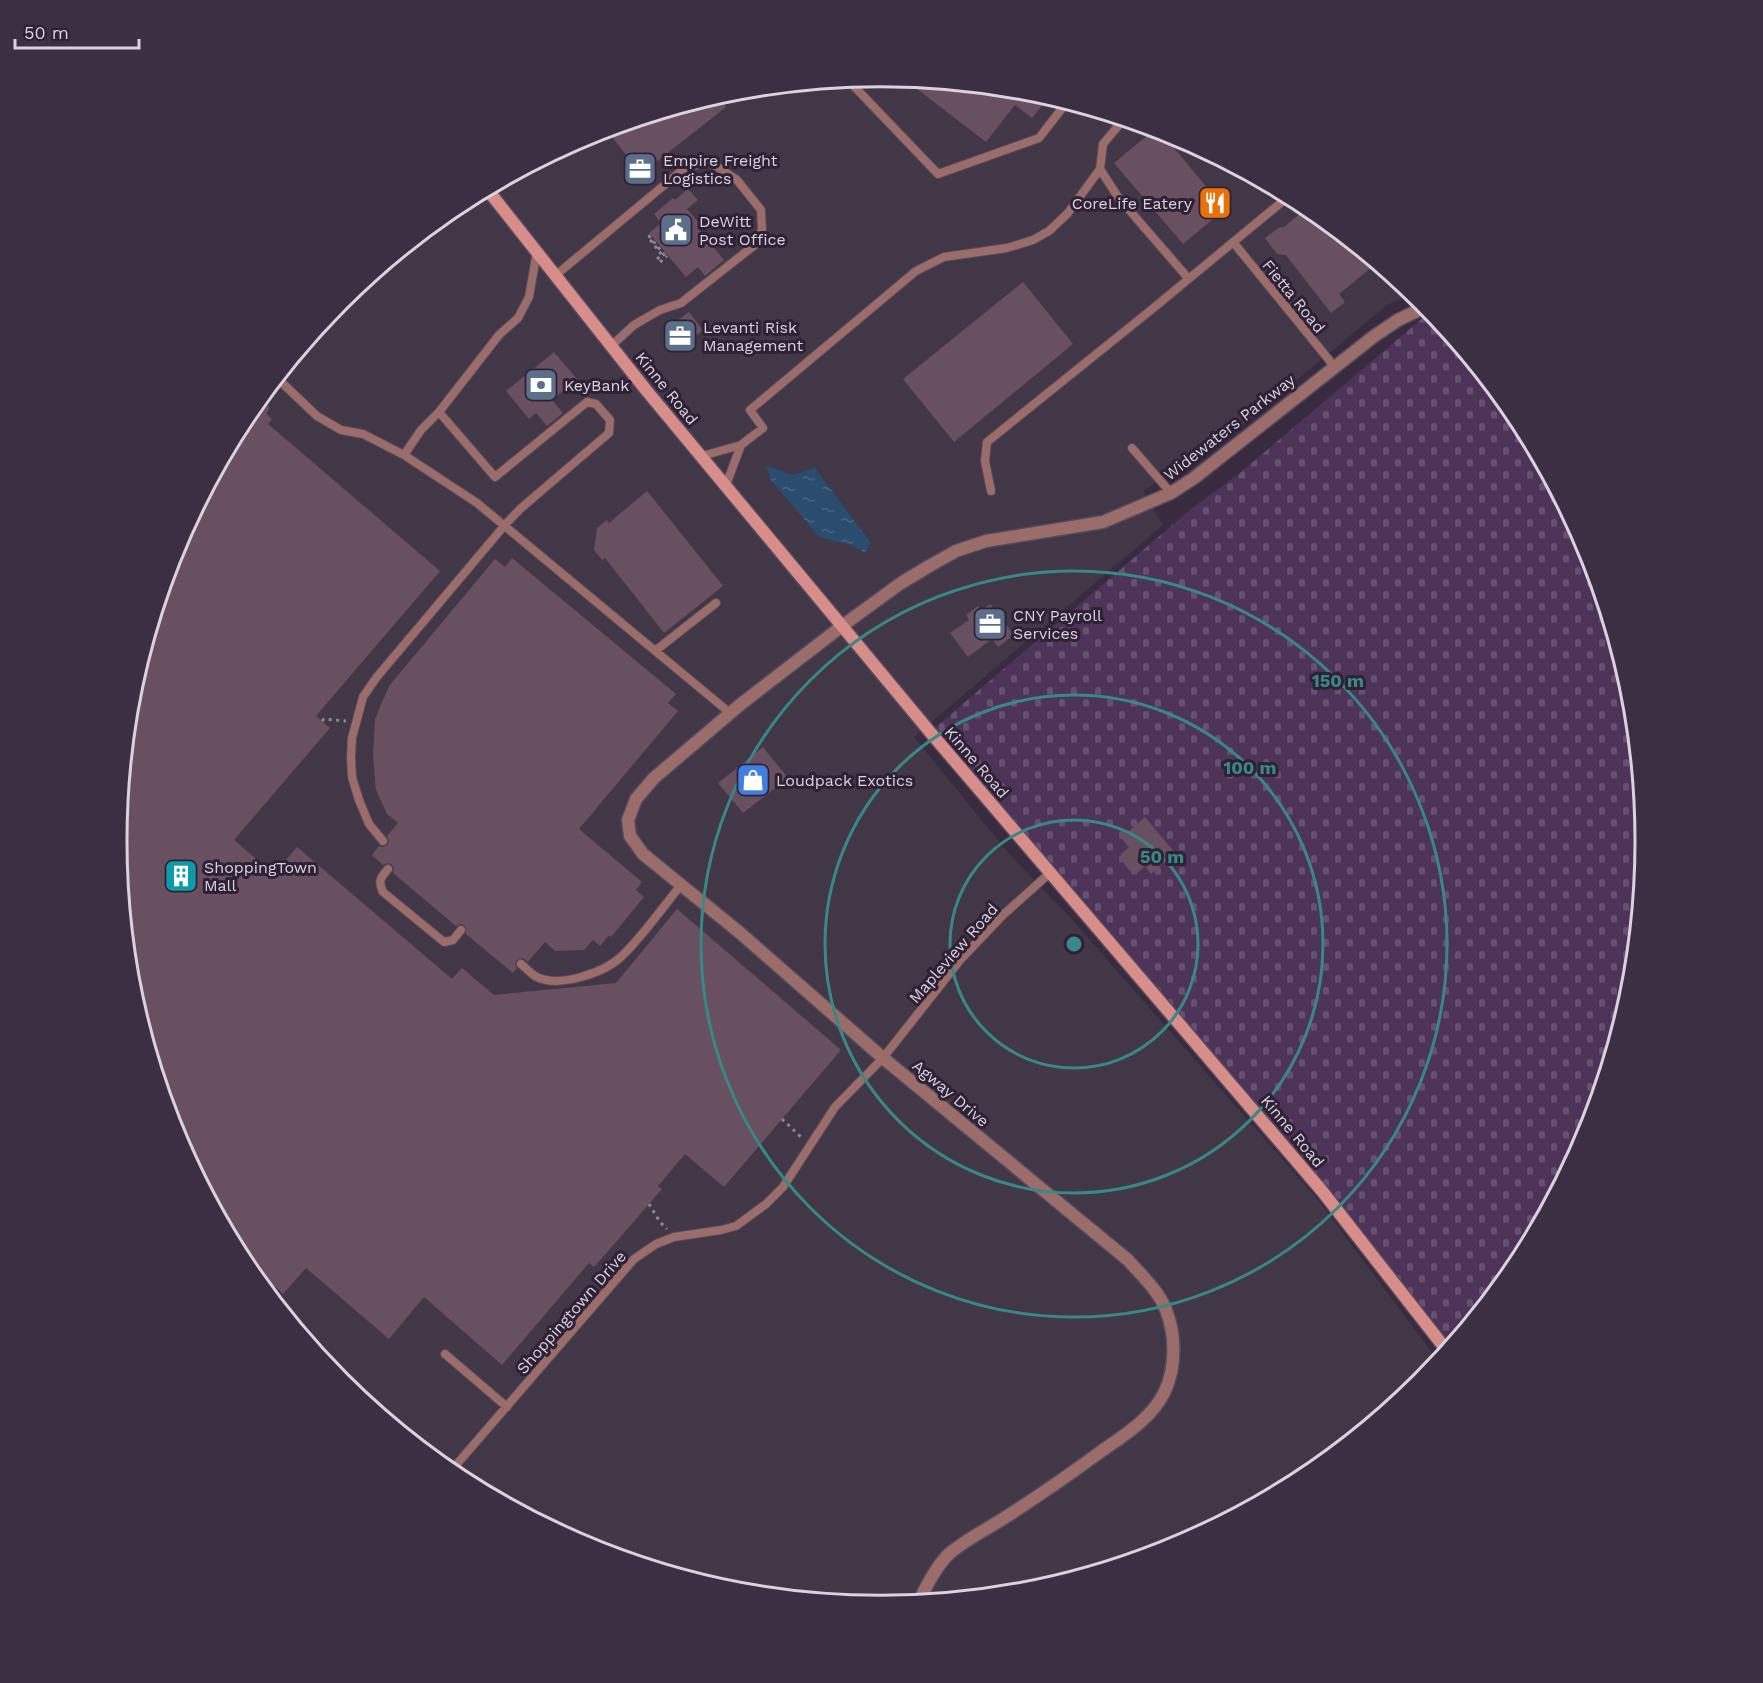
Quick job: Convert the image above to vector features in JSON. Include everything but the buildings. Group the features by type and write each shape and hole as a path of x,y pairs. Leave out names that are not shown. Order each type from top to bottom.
{"street":[{"name":"Kinne Road","path":"492,195 611,346 930,732 1322,1191 1443,1345"},
{"name":"Widewaters Parkway","path":"842,626 901,583 956,551 986,541 1103,522 1171,493 1194,478 1334,366 1398,320 1417,311"},
{"name":"Agway Drive","path":"842,626 730,713 654,778 636,800 628,820 630,836 643,854 739,932 883,1058 1128,1260 1152,1287 1166,1309 1174,1341 1170,1376 1165,1392 1149,1413 1128,1432 1075,1470 949,1553 922,1594"}],"lane":[{"path":"856,88 938,174 1039,138 1061,109"},
{"path":"702,456 741,445 763,428 750,411 916,271 944,257 1007,248 1033,240 1049,231 1068,213 1100,169 1103,144 1119,125"},
{"path":"556,275 686,167 710,162 737,180 761,210 762,229 756,244 681,303 660,310 634,326 611,346"},
{"path":"1100,169 1118,197 1188,278"},
{"path":"991,491 985,461 987,442 1282,202"},
{"name":"Fietta Road","path":"1233,242 1334,366"},
{"path":"404,455 421,430 439,412 486,350 518,318 529,297 537,251"},
{"path":"282,383 317,416 341,430 363,434 404,455 445,481 504,526 730,713"},
{"path":"383,841 369,824 352,777 351,757 363,697 376,678 504,526 520,509 609,433 610,420 596,404 587,402 495,477 439,412"},
{"path":"726,485 741,445"},
{"path":"1132,448 1171,493"},
{"path":"655,651 716,603"},
{"path":"388,869 380,878 383,892 444,942 453,940 461,930"},
{"name":"Mapleview Road","path":"883,1058 961,959 1003,915 1051,872"},
{"path":"521,964 537,977 556,980 583,977 600,971 621,957 681,885"},
{"name":"Shoppingtown Drive","path":"456,1465 634,1259 656,1244 674,1237 721,1230 748,1219 783,1187 835,1107 883,1058"},
{"path":"445,1354 507,1407"}],"path":[{"path":"650,236 667,256 658,261 662,255 648,237 650,236"},
{"path":"322,721 324,719 356,723"},
{"path":"782,1119 809,1145"},
{"path":"649,1204 674,1237"}],"shaded area":[{"path":"882,87 980,93 1029,101 1124,127 1170,144 1259,188 1301,214 1379,274 1404,297 1387,305 1244,424 1143,491 1163,525 914,737 1010,855 1068,915 1318,1200 1434,1355 1379,1409 1341,1440 1301,1469 1259,1495 1170,1539 1124,1556 1029,1582 980,1590 882,1596 783,1590 734,1582 686,1570 593,1539 504,1495 462,1469 384,1409 314,1339 283,1301 254,1261 228,1219 205,1175 184,1130 153,1037 141,989 133,940 129,891 127,842 133,743 141,694 167,599 184,553 228,464 254,422 314,344 384,274 422,243 462,214 504,188 548,165 593,144 686,113 734,101 783,93 832,89"}],"green space":[{"path":"1424,317 1480,382 1509,422 1535,464 1579,553 1596,599 1622,694 1630,743 1636,842 1630,940 1622,989 1610,1037 1579,1130 1535,1219 1509,1261 1480,1301 1443,1346 930,732 1190,510 1240,473"}],"water":[{"path":"766,465 792,475 815,468 871,543 865,553 851,545 819,537 771,480"}],"place":[{"name":"Empire Freight Logistics","path":"640,169"},
{"name":"CoreLife Eatery","path":"1215,203"},
{"name":"DeWitt Post Office","path":"676,230"},
{"name":"Levanti Risk Management","path":"680,336"},
{"name":"KeyBank","path":"541,385"},
{"name":"CNY Payroll Services","path":"990,624"},
{"name":"Loudpack Exotics","path":"753,780"},
{"name":"ShoppingTown Mall","path":"181,876"}]}
